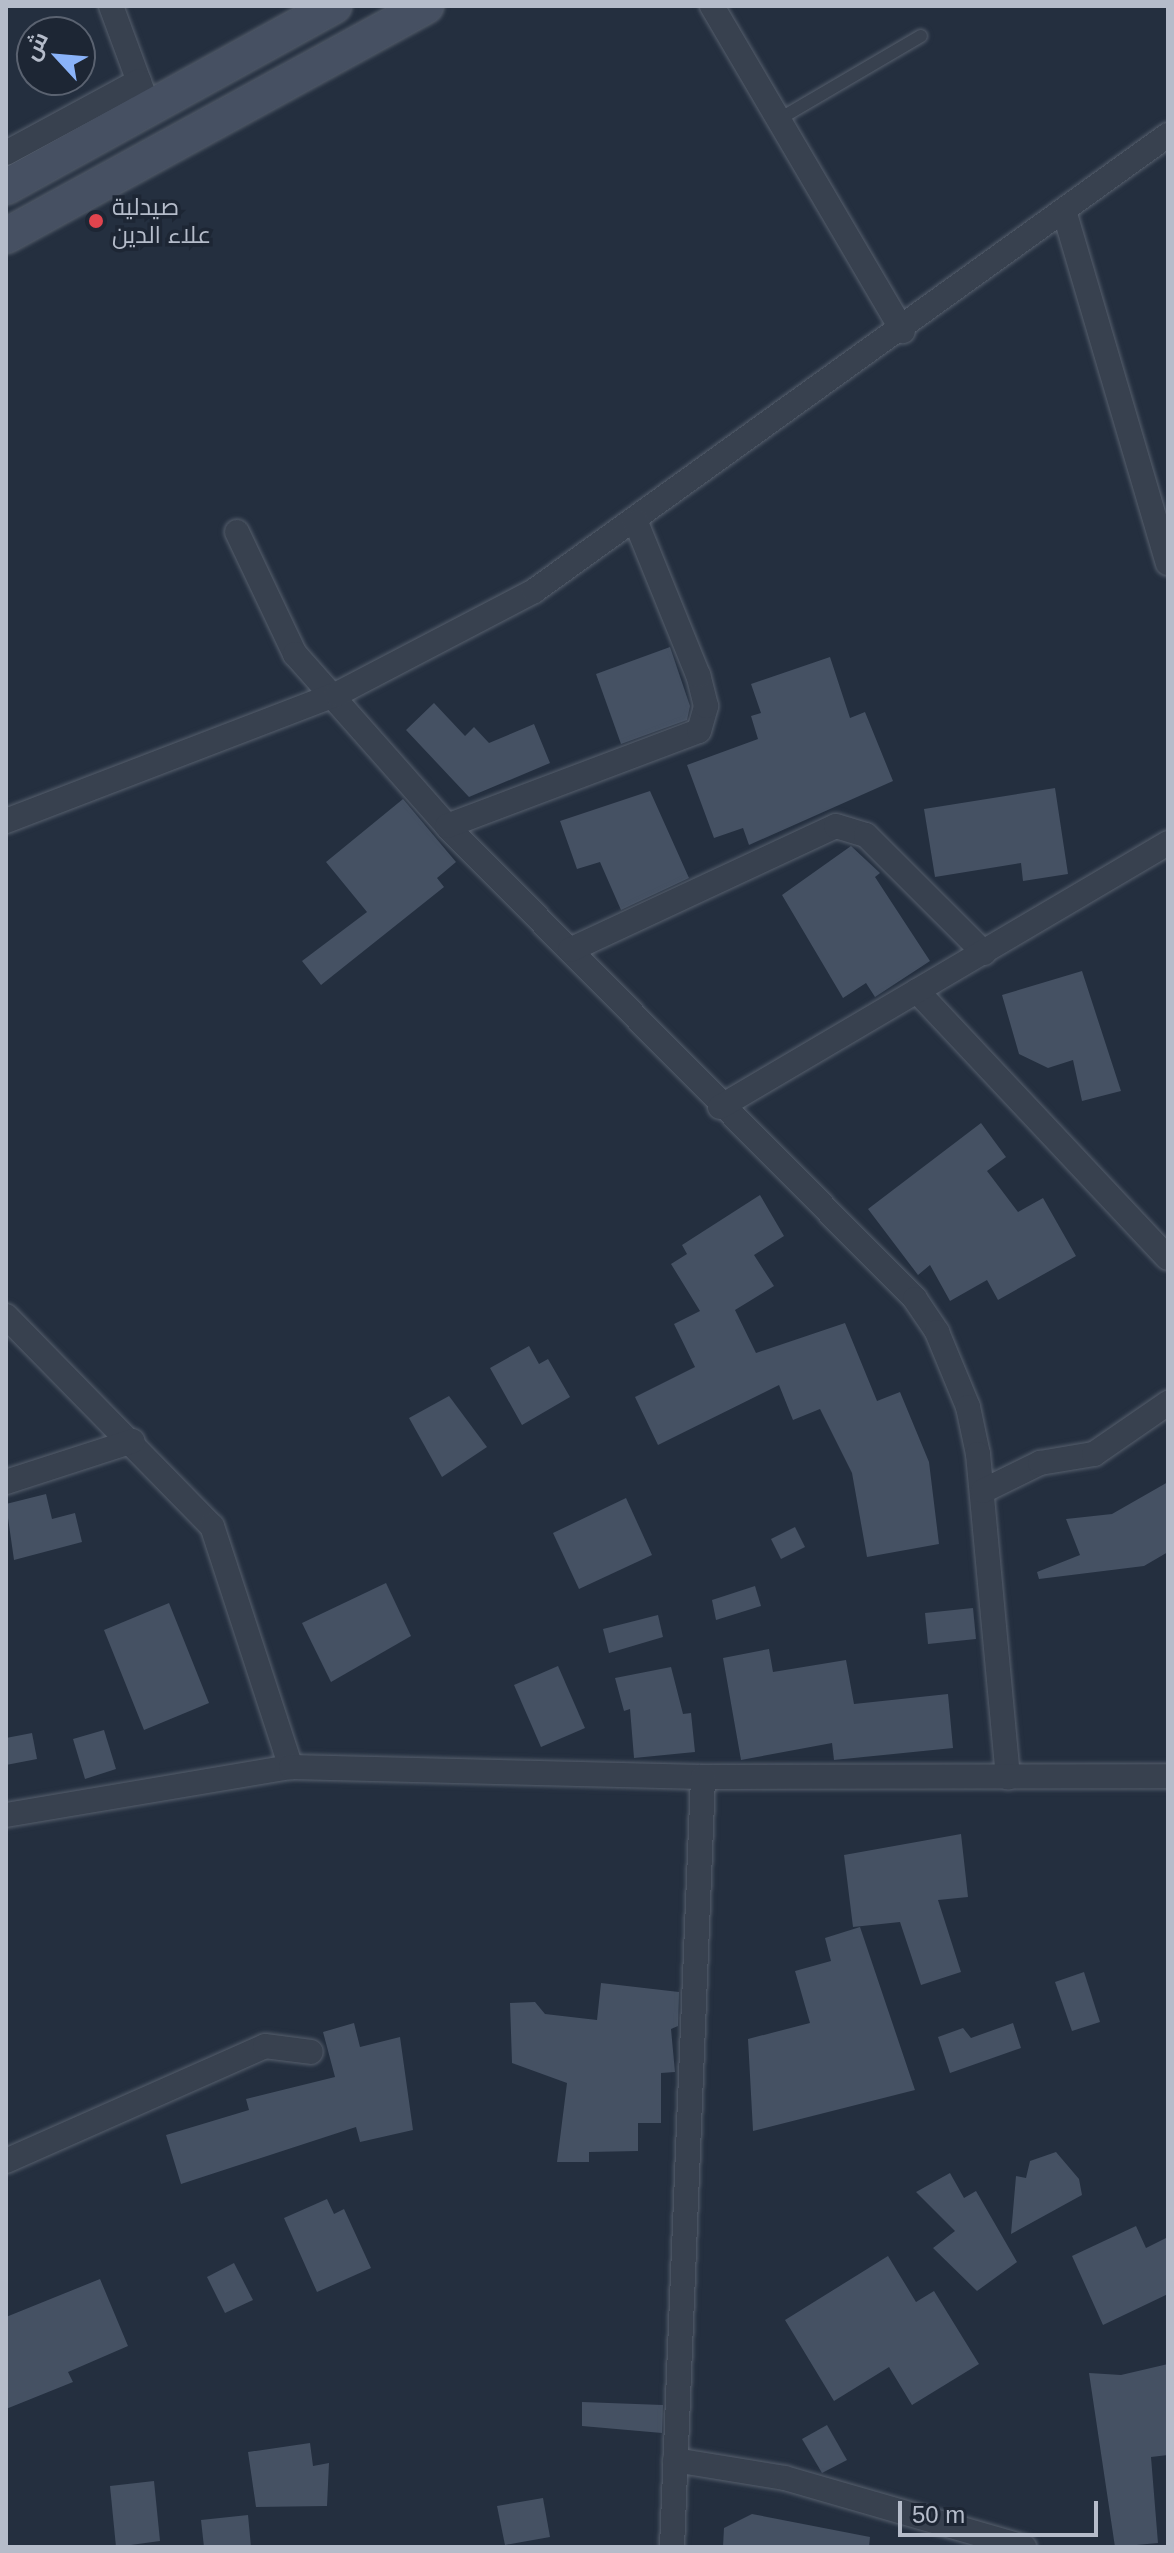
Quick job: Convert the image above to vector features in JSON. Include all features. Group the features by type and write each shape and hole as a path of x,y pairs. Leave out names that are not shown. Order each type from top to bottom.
{"main road":[{"path":"6,187 144,95 334,6"},
{"path":"6,236 426,6"}],"street":[{"path":"6,153 144,95 111,6"},
{"path":"712,6 776,121 903,331"},
{"path":"6,821 337,694 534,591 903,331 1168,135"},
{"path":"1065,214 1168,563"},
{"path":"447,826 699,731 706,706 698,675 636,522"},
{"path":"237,532 295,654 337,694 447,826 720,1107 915,1299 937,1332 968,1407 983,1491 1008,1778"},
{"path":"570,950 836,826 866,835 984,953"},
{"path":"720,1107 1168,843"},
{"path":"917,991 1168,1258"},
{"path":"6,1316 198,1508 227,1552 291,1767"},
{"path":"983,1491 1040,1463 1094,1454 1168,1403"},
{"path":"6,1482 133,1441"},
{"path":"6,1815 291,1767 703,1777 1168,1776"},
{"path":"672,2547 703,1777"},
{"path":"6,2161 265,2046 311,2052"},
{"path":"675,2460 785,2478 1024,2547"}],"lane":[{"path":"776,121 921,36"}],"building":[{"path":"670,647 690,706 687,720 621,744 596,674"},
{"path":"830,657 850,718 865,712 893,781 749,845 743,828 714,838 687,765 758,739 751,716 761,713 751,684"},
{"path":"434,703 465,736 474,727 489,743 534,724 550,763 469,797 406,730"},
{"path":"1055,788 1068,874 1023,881 1021,863 935,877 924,809"},
{"path":"650,791 689,878 621,910 600,862 577,869 560,821"},
{"path":"403,799 456,862 437,878 444,887 321,985 302,961 367,912 326,862"},
{"path":"851,846 880,873 875,877 930,961 875,997 866,983 843,998 782,895"},
{"path":"1082,971 1121,1091 1082,1101 1073,1060 1048,1068 1019,1054 1002,995"},
{"path":"981,1123 1006,1157 987,1171 1018,1212 1043,1198 1076,1256 998,1300 987,1280 950,1301 930,1265 918,1275 868,1209"},
{"path":"760,1195 784,1236 754,1255 774,1286 735,1310 756,1353 845,1323 877,1401 900,1392 929,1462 939,1544 867,1557 852,1473 820,1409 793,1420 779,1385 658,1445 635,1397 695,1367 674,1324 700,1311 671,1264 687,1254 682,1245"},
{"path":"529,1346 539,1364 548,1359 570,1397 522,1425 490,1368"},
{"path":"449,1396 487,1447 442,1477 409,1418"},
{"path":"1168,1482 1168,1552 1144,1566 1039,1579 1037,1572 1080,1555 1066,1519 1112,1514"},
{"path":"46,1494 52,1519 75,1513 82,1542 14,1560 6,1504"},
{"path":"626,1498 652,1555 579,1589 553,1533"},
{"path":"795,1527 805,1547 781,1559 771,1539"},
{"path":"386,1583 411,1636 331,1682 302,1623"},
{"path":"755,1586 761,1606 716,1620 712,1600"},
{"path":"169,1603 209,1703 144,1730 104,1630"},
{"path":"973,1608 976,1639 928,1644 925,1613"},
{"path":"658,1615 663,1637 609,1653 603,1629"},
{"path":"769,1649 773,1672 846,1660 854,1704 948,1694 953,1748 834,1760 832,1743 741,1760 723,1658"},
{"path":"558,1666 585,1728 541,1747 514,1685"},
{"path":"671,1667 683,1714 691,1713 695,1752 634,1758 630,1709 624,1711 615,1678"},
{"path":"104,1730 116,1769 85,1779 73,1739"},
{"path":"32,1733 37,1759 6,1765 6,1738"},
{"path":"961,1834 968,1897 938,1900 961,1972 921,1985 900,1922 853,1927 844,1855"},
{"path":"860,1927 915,2090 753,2131 748,2039 810,2023 795,1971 831,1961 825,1938"},
{"path":"1084,1972 1100,2022 1072,2031 1055,1982"},
{"path":"601,1983 679,1992 678,2026 671,2029 675,2072 661,2073 661,2123 638,2123 638,2151 589,2152 589,2162 557,2162 567,2083 512,2063 510,2003 535,2002 545,2014 597,2020"},
{"path":"354,2023 360,2047 400,2037 413,2130 360,2142 356,2127 181,2184 166,2135 249,2110 246,2099 335,2077 323,2032"},
{"path":"1013,2023 1021,2048 950,2073 938,2037 963,2028 971,2038"},
{"path":"1056,2152 1079,2179 1082,2195 1011,2234 1016,2176 1026,2178 1030,2161"},
{"path":"950,2173 964,2198 976,2191 1017,2262 977,2291 933,2248 955,2231 916,2192"},
{"path":"327,2199 334,2214 344,2209 371,2268 317,2292 284,2218"},
{"path":"1136,2226 1146,2248 1168,2237 1168,2294 1103,2325 1072,2256"},
{"path":"888,2256 916,2302 934,2291 979,2364 912,2405 889,2367 834,2401 785,2320"},
{"path":"234,2263 253,2300 225,2313 207,2277"},
{"path":"100,2279 128,2346 68,2372 73,2382 6,2409 6,2317"},
{"path":"1168,2364 1168,2455 1151,2457 1158,2543 1115,2547 1089,2373 1121,2375"},
{"path":"582,2402 663,2405 662,2433 582,2426"},
{"path":"827,2425 847,2460 822,2473 802,2439"},
{"path":"310,2443 313,2466 329,2463 327,2506 256,2507 248,2452"},
{"path":"154,2481 160,2541 116,2547 110,2486"},
{"path":"543,2498 550,2537 505,2545 497,2506"},
{"path":"752,2514 870,2537 869,2547 723,2547 724,2528"},
{"path":"248,2515 251,2547 204,2547 201,2520"}],"place":[{"name":"صيدلية علاء الدين","path":"96,221"}]}
